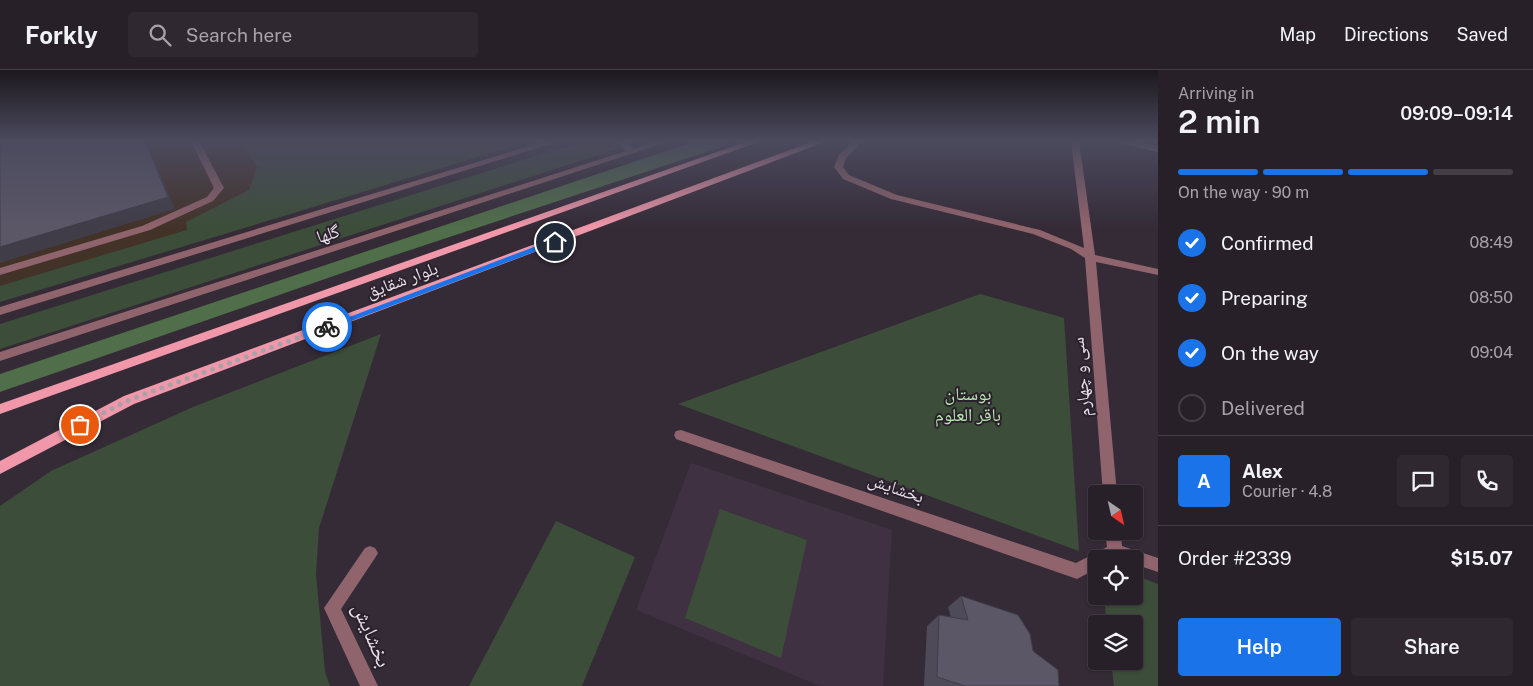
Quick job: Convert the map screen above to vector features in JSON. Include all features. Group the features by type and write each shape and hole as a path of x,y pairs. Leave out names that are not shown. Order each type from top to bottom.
{"main road":[{"name":"بلوار شقایق","path":"0,409 678,170"},
{"name":"بلوار شقایق","path":"0,468 63,433 129,400 748,170"}],"street":[{"path":"0,272 146,228 187,211 210,199 219,188 209,170"},
{"name":"گلها","path":"0,311 465,170"},
{"name":"گلها","path":"0,357 578,170"},
{"path":"840,170 846,177 894,197 1058,240 1075,247 1090,257 1158,272"},
{"name":"سی و چهارم","path":"1079,170 1090,257 1109,485"},
{"name":"بخشایش","path":"681,436 1077,571 1088,565"},
{"name":"بخشایش","path":"369,686 332,608 370,553"},
{"path":"1143,562 1158,565"}],"shaded area":[{"path":"0,170 414,170 0,293"},
{"path":"691,463 892,530 883,686 820,686 636,610"}],"green space":[{"path":"256,170 436,170 0,302 0,286 187,230 186,222 249,190"},
{"path":"491,170 552,170 0,349 0,324"},
{"path":"610,170 652,170 371,263 0,392 0,374"},
{"name":"بوستان باقر العلوم","path":"980,294 1064,318 1079,551 678,404"},
{"path":"381,334 319,528 316,574 325,672 330,686 0,686 0,506 51,471 193,407"},
{"path":"720,509 807,540 781,658 685,618"},
{"path":"556,521 635,557 582,686 469,686"},
{"path":"1143,578 1158,584 1158,686 1114,686 1112,670 1143,670 1143,615 1106,615 1105,605 1143,605"}],"building":[{"path":"0,170 157,170 168,197 0,247"},
{"path":"961,596 1018,615 1030,634 1033,651 1058,670 1059,686 965,686 937,677 939,615 968,620"}],"way so far":[{"path":"80,425 129,400 327,327"}],"route":[{"path":"327,327 555,242"}]}
